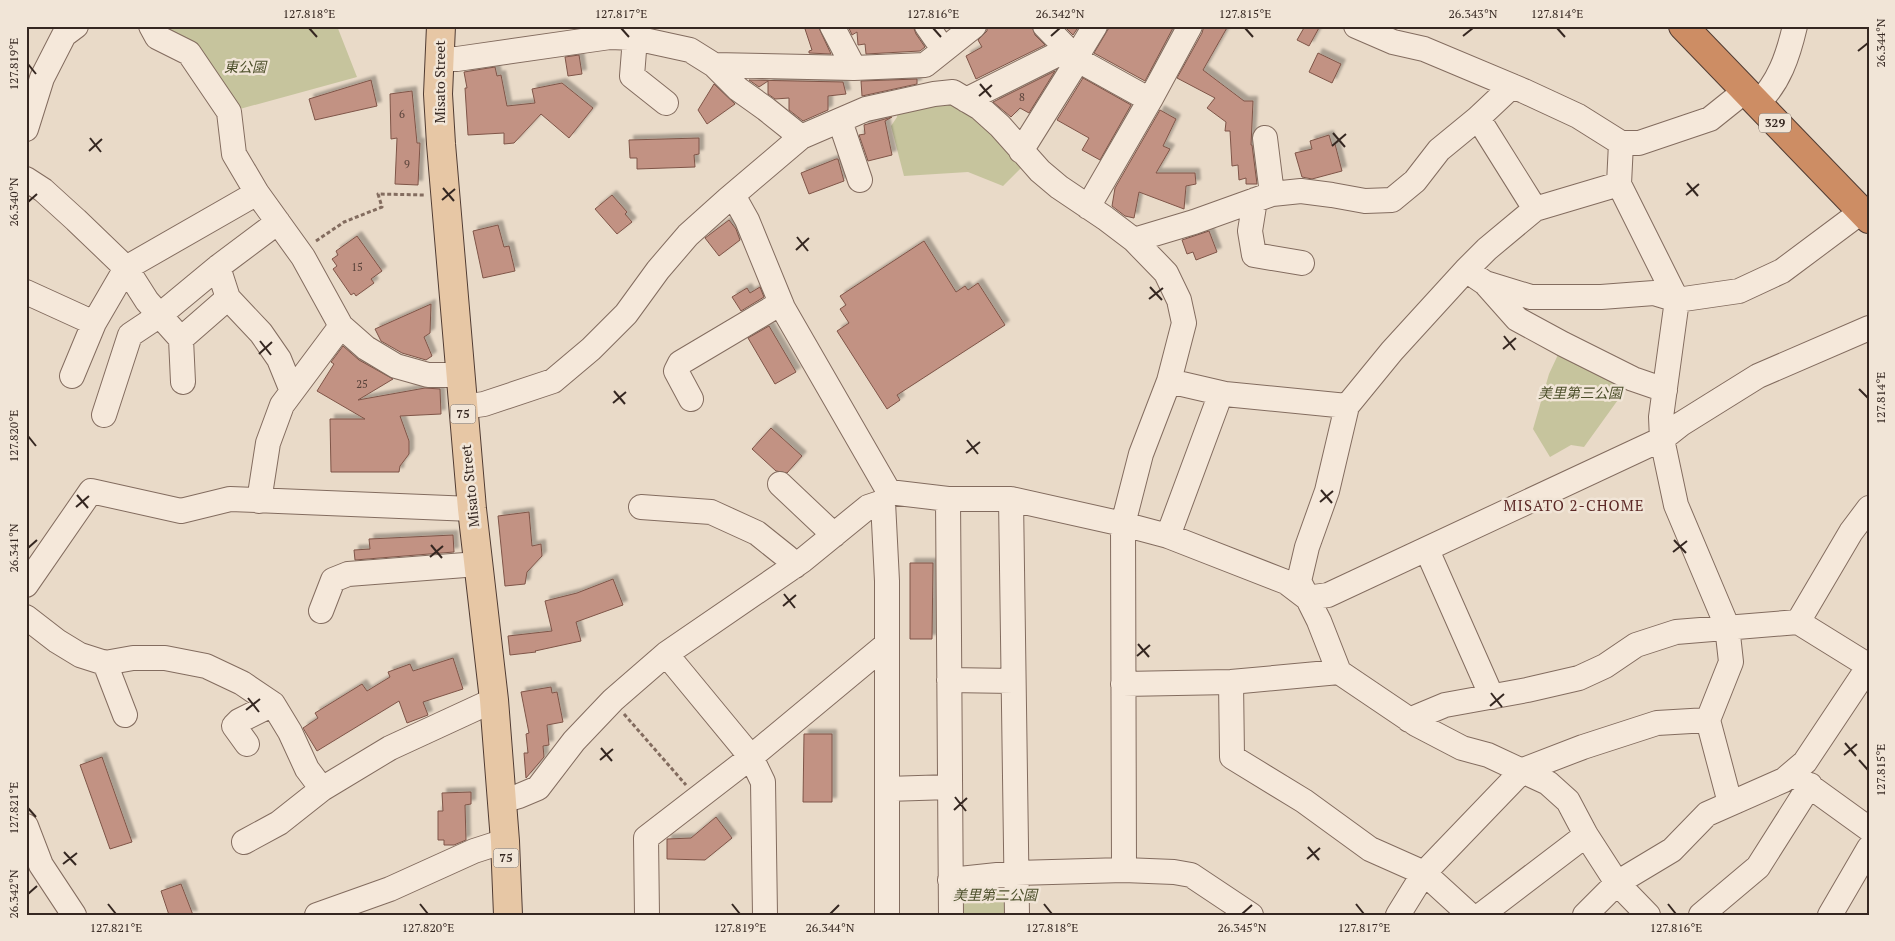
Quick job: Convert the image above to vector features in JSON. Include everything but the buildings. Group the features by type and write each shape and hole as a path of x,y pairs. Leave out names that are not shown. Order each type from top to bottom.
{"highway":[{"name":"329","path":"1683,26 1865,216"}],"main road":[{"name":"Misato Street","path":"441,26 438,94 445,192 472,509 494,700 505,841 508,915"}],"street":[{"path":"151,26 157,37 189,53 229,112 234,154 257,193 300,252 340,326 366,348 396,366 428,376 460,375"},
{"path":"832,26 854,68"},
{"path":"927,26 943,49"},
{"path":"714,65 854,68 925,65 974,26"},
{"path":"1045,26 1072,55 1150,100"},
{"path":"966,100 1072,55 1081,49 1095,26"},
{"path":"1088,208 1190,26"},
{"path":"1356,26 1398,34 1424,49 1578,116 1621,143 1639,143 1710,119 1751,98 1770,92 1781,71 1795,26"},
{"path":"26,129 34,77 65,29"},
{"path":"439,59 457,59 628,34 690,50 714,65 738,90 766,109 801,137"},
{"path":"628,34 632,76 666,103"},
{"path":"1022,151 1072,55"},
{"path":"925,65 934,94"},
{"path":"1134,240 1194,222 1264,197 1301,191 1365,202 1392,200 1415,181 1439,150 1478,118 1512,86"},
{"path":"463,406 484,404 553,381 591,349 626,314 658,270 688,235 801,137 866,109 934,94 953,92 980,108 1000,126 1040,171 1059,188 1134,240 1166,273 1179,300 1184,323 1169,381 1141,454 1123,524 1124,870"},
{"path":"1478,118 1535,209"},
{"path":"840,121 860,180"},
{"path":"1265,138 1264,197 1250,231 1254,255 1302,263"},
{"path":"1621,143 1619,184 1677,300 1661,417 1662,439 1676,505 1727,626 1731,662"},
{"path":"26,179 43,190 126,268 147,301 181,339 183,382"},
{"path":"1619,184 1535,209 1487,249 1475,277 1392,351 1347,406 1328,491 1307,546 1299,581 1319,621 1339,672 1409,720 1462,748 1488,755 1548,783 1568,802 1586,836 1617,883 1648,915"},
{"path":"72,376 94,323 126,268 257,193"},
{"path":"733,195 747,220 781,303 886,497 888,581 887,915"},
{"path":"1475,277 1531,297 1601,297 1654,294 1677,300 1739,291 1782,271 1865,216"},
{"path":"104,415 130,336 218,266 278,222"},
{"path":"218,266 228,298 261,333 279,360 292,391"},
{"path":"1475,277 1517,319 1624,374 1665,390"},
{"path":"26,292 94,323"},
{"path":"181,339 228,298"},
{"path":"691,399 676,371 680,363 781,303"},
{"path":"259,502 268,443 282,405 340,326"},
{"path":"502,801 538,788 574,741 612,700 666,654 794,566 868,507 886,497 1011,499 1168,536 1286,582 1307,598 1328,595 1662,439 1681,424 1758,376 1869,328"},
{"path":"1169,381 1221,393 1347,406"},
{"path":"1168,536 1221,393"},
{"path":"780,484 834,535"},
{"path":"26,585 91,491 181,511 230,499 259,502 472,509"},
{"path":"948,499 950,915"},
{"path":"1011,499 1017,915"},
{"path":"641,507 711,512 757,533 787,557 794,566"},
{"path":"1798,622 1851,532 1869,508"},
{"path":"1427,550 1492,697"},
{"path":"322,611 333,580 348,574 478,564"},
{"path":"26,617 57,641 80,655 105,662 133,658 164,658 206,666 242,683 272,704 290,732 307,769 322,789"},
{"path":"1409,720 1445,705 1579,678 1605,666 1636,644 1676,632 1727,626 1798,622 1869,666 1805,762 1801,779 1758,867 1701,915"},
{"path":"1730,803 1708,720 1731,662 1757,624"},
{"path":"647,915 646,838 751,758 887,644"},
{"path":"666,654 751,758 763,782 765,915"},
{"path":"105,662 125,716"},
{"path":"1123,684 1231,682 1339,672"},
{"path":"949,680 1014,681"},
{"path":"1231,682 1232,757 1304,802 1370,849 1424,873 1470,915"},
{"path":"244,842 279,823 322,789 390,748 494,700"},
{"path":"247,744 234,726 238,721 272,704"},
{"path":"1398,915 1424,873 1523,770 1583,747 1657,723 1708,720"},
{"path":"1585,915 1617,883 1672,850 1707,814 1784,780 1801,779 1869,829"},
{"path":"886,789 950,788"},
{"path":"26,826 40,865 74,915"},
{"path":"1481,915 1586,836"},
{"path":"317,915 390,889 474,851 505,841"},
{"path":"1830,915 1869,848"},
{"path":"950,880 1016,872 1124,870 1174,872 1191,875 1252,915"}],"path":[{"path":"300,252 344,222 382,207 378,194 426,196 445,192"},
{"path":"612,700 697,798"}],"green space":[{"name":"東公園","path":"151,26 337,26 357,77 229,112"},
{"path":"949,99 979,117 1023,166 1003,186 968,172 904,176 891,126 897,117 898,108"},
{"name":"美里第三公園","path":"1563,344 1633,379 1584,447 1571,445 1550,457 1533,429 1549,374"},
{"name":"美里第二公園","path":"1016,873 1017,915 951,915 950,880"}],"district":[{"name":"MISATO 2-CHOME","path":"1574,506"}]}
